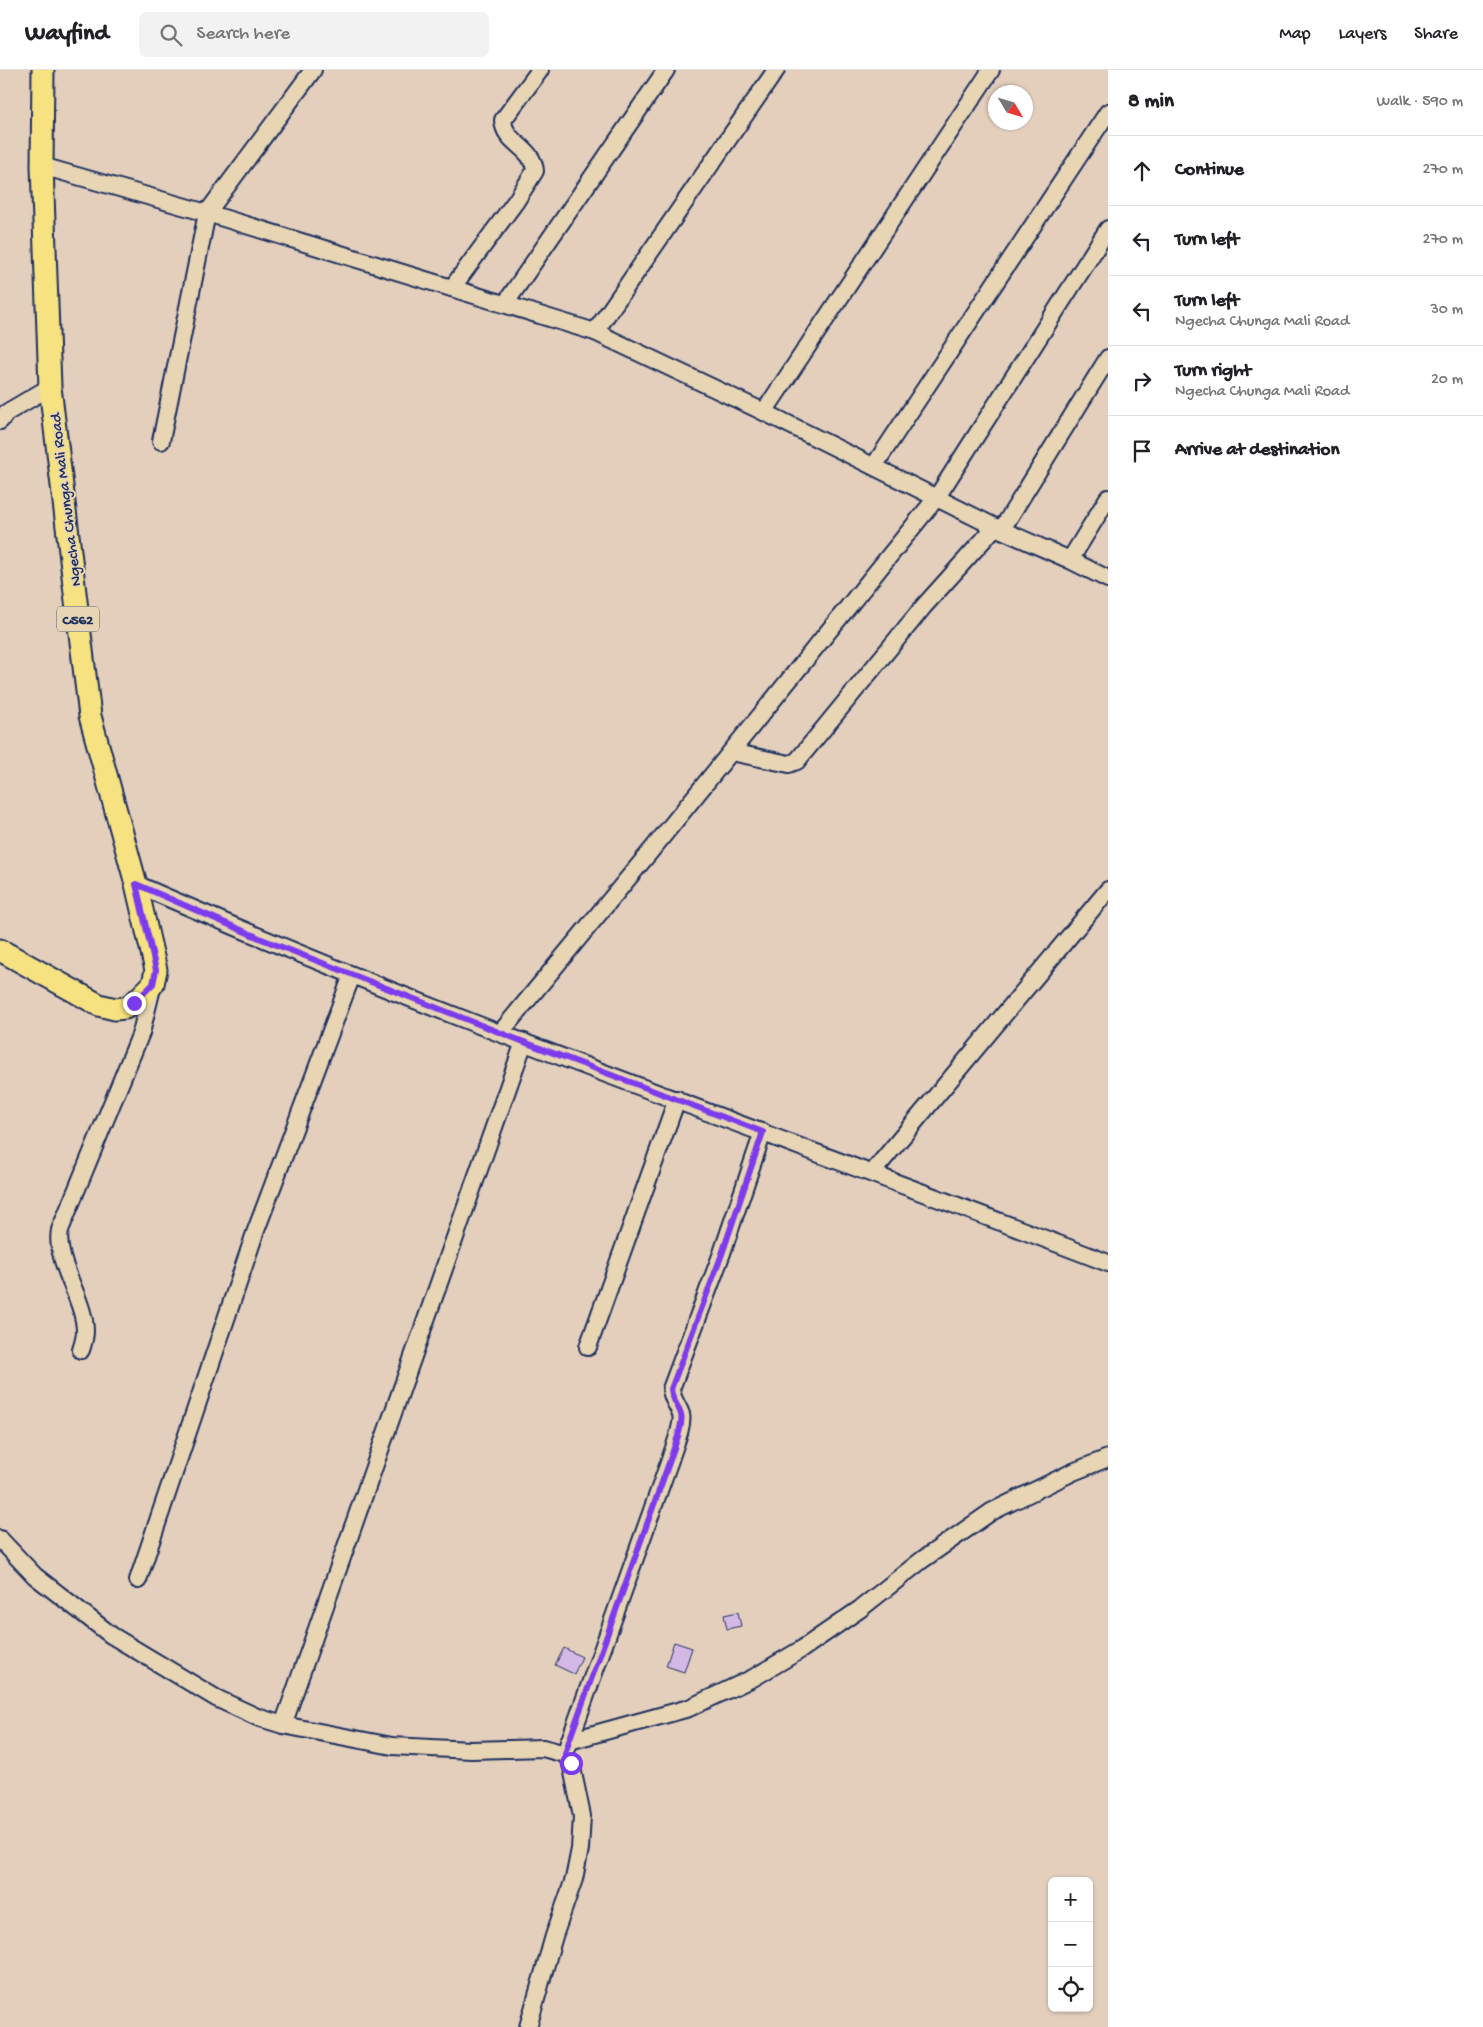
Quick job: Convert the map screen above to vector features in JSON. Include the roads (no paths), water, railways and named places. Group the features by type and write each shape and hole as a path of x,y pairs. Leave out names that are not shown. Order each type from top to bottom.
{"main road":[{"name":"Ngecha Chunga Mali Road","path":"43,70 42,166 50,387 90,716 136,884 156,970 153,984"},
{"path":"0,950 99,1005 115,1009 125,1008 134,1003 153,984"}],"street":[{"path":"161,441 207,213 314,70"},
{"path":"452,288 516,201 535,171 531,155 507,134 503,127 503,120 540,70"},
{"path":"505,304 666,70"},
{"path":"595,332 776,70"},
{"path":"764,412 991,70"},
{"path":"874,466 1108,112"},
{"path":"42,166 207,213 595,332 1108,579"},
{"path":"501,1032 937,497 1108,229"},
{"path":"731,752 789,764 797,760 924,606 999,528 1108,358"},
{"path":"0,421 6,413 50,387"},
{"path":"1070,560 1108,498"},
{"path":"136,884 264,940 524,1042 1108,1262"},
{"path":"872,1173 1108,890"},
{"path":"138,1580 255,1233 352,975"},
{"path":"81,1350 85,1332 83,1317 59,1246 60,1230 141,1034 153,984"},
{"path":"283,1725 524,1042"},
{"path":"588,1347 677,1099"},
{"path":"528,2027 554,1936 574,1878 580,1849 582,1816 567,1748 670,1460 682,1421 672,1399 671,1389 722,1254 763,1132"},
{"path":"0,1539 35,1576 111,1635 216,1698 257,1718 283,1725 392,1746 471,1750 567,1748 689,1708 753,1678 843,1620 922,1560 991,1512 1044,1484 1108,1458"}]}
